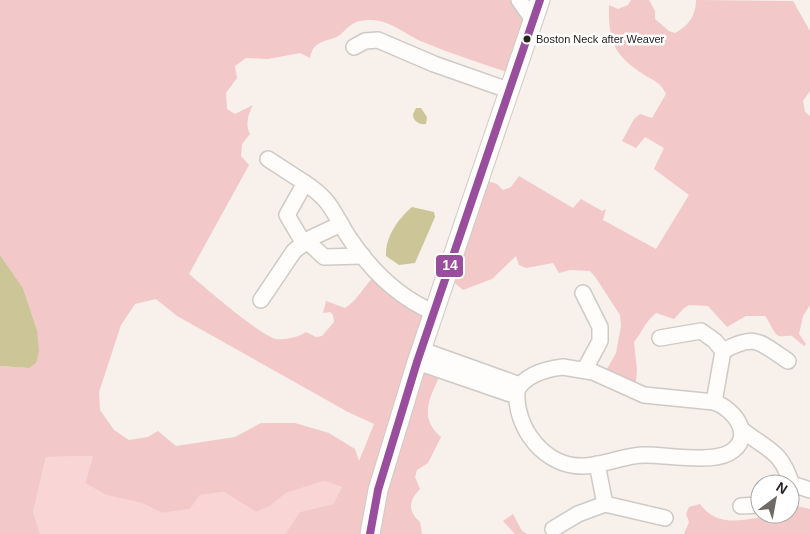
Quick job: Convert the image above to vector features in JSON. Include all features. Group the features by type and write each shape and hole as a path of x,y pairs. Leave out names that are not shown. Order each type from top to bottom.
{"main road":[{"path":"370,534 378,490 433,312 540,0"}],"street":[{"path":"519,0 533,20"},
{"path":"354,47 365,41 378,40 434,64 508,90"},
{"path":"268,159 328,200 341,224 363,256 399,292 417,305 433,312"},
{"path":"305,183 287,216 305,242 324,257 363,256"},
{"path":"262,300 284,263 305,242 341,224"},
{"path":"583,293 600,327 600,341 585,369"},
{"path":"660,338 701,331 715,341 723,351 714,402"},
{"path":"723,351 741,341 757,341 788,360"},
{"path":"419,356 518,391"},
{"path":"518,391 541,371 563,368 585,369 644,395 714,402 725,405 734,414 741,429 779,456 789,474"},
{"path":"518,391 522,420 531,438 542,451 553,458 574,465 597,464 639,455 713,457 723,455 731,452 738,444 741,429"},
{"path":"597,464 605,504"},
{"path":"553,529 578,514 605,504 665,518"},
{"path":"741,506 750,506"}],"shaded area":[{"path":"0,0 539,0 513,74 423,42 384,22 370,20 356,22 339,36 321,42 315,46 310,58 300,53 268,59 246,58 235,66 237,78 226,93 227,109 235,114 253,105 248,119 250,134 242,144 241,156 249,165 189,274 258,330 276,339 292,338 306,332 316,337 322,336 334,322 333,315 330,312 323,313 326,301 345,308 349,306 376,274 431,311 418,353 440,375 430,399 428,415 434,430 441,437 428,463 417,470 415,477 420,489 412,501 411,510 420,522 422,534 285,534 300,512 333,504 342,487 324,481 286,493 270,506 256,512 224,492 200,495 190,509 162,513 142,503 106,495 85,483 92,456 46,457 33,512 40,534 0,534 0,366 29,368 37,330 23,288 0,255","holes":["156,299 177,316 348,412 374,424 359,461 355,449 329,433 295,423 261,423 235,437 176,446 158,431 148,437 129,440 114,430 100,410 99,392 121,325 135,304"]},
{"path":"631,0 649,0 655,11 655,19 669,31 675,33 691,20 695,11 696,0 793,1 810,31 810,91 803,101 805,112 810,116 810,305 803,316 799,334 806,344 804,346 792,336 777,335 765,316 746,316 727,327 708,306 689,305 674,319 656,313 648,320 634,342 637,370 635,393 602,378 616,353 621,326 620,315 590,271 570,270 559,273 553,263 526,268 519,265 516,256 492,279 463,290 447,276 479,178 497,184 503,190 511,187 519,176 573,208 581,199 602,211 606,209 603,220 656,249 689,195 654,169 664,148 645,137 636,148 622,141 634,119 640,114 652,118 666,94 659,84 625,60 619,53 612,38 609,5 618,9 628,5"},
{"path":"416,108 421,108 427,117 426,124 415,121 413,114"},
{"path":"412,207 434,212 435,217 415,263 399,265 386,256 386,249 393,229"},
{"path":"0,255 23,288 37,330 39,351 36,363 29,368 0,366"},
{"path":"94,456 85,483 106,495 142,503 162,513 190,509 200,495 224,492 256,512 270,506 286,493 324,481 342,487 333,504 300,512 285,534 40,534 33,512 46,457"},
{"path":"700,504 709,513 718,518 729,520 750,519 750,524 800,524 800,507 810,509 810,534 684,534 689,522 686,514 689,507"},
{"path":"513,514 522,531 527,534 515,534 503,521"}],"transit line":[{"name":"14","path":"370,534 378,490 417,362 540,0"}],"place":[{"name":"Boston Neck after Weaver","path":"527,39"}]}
